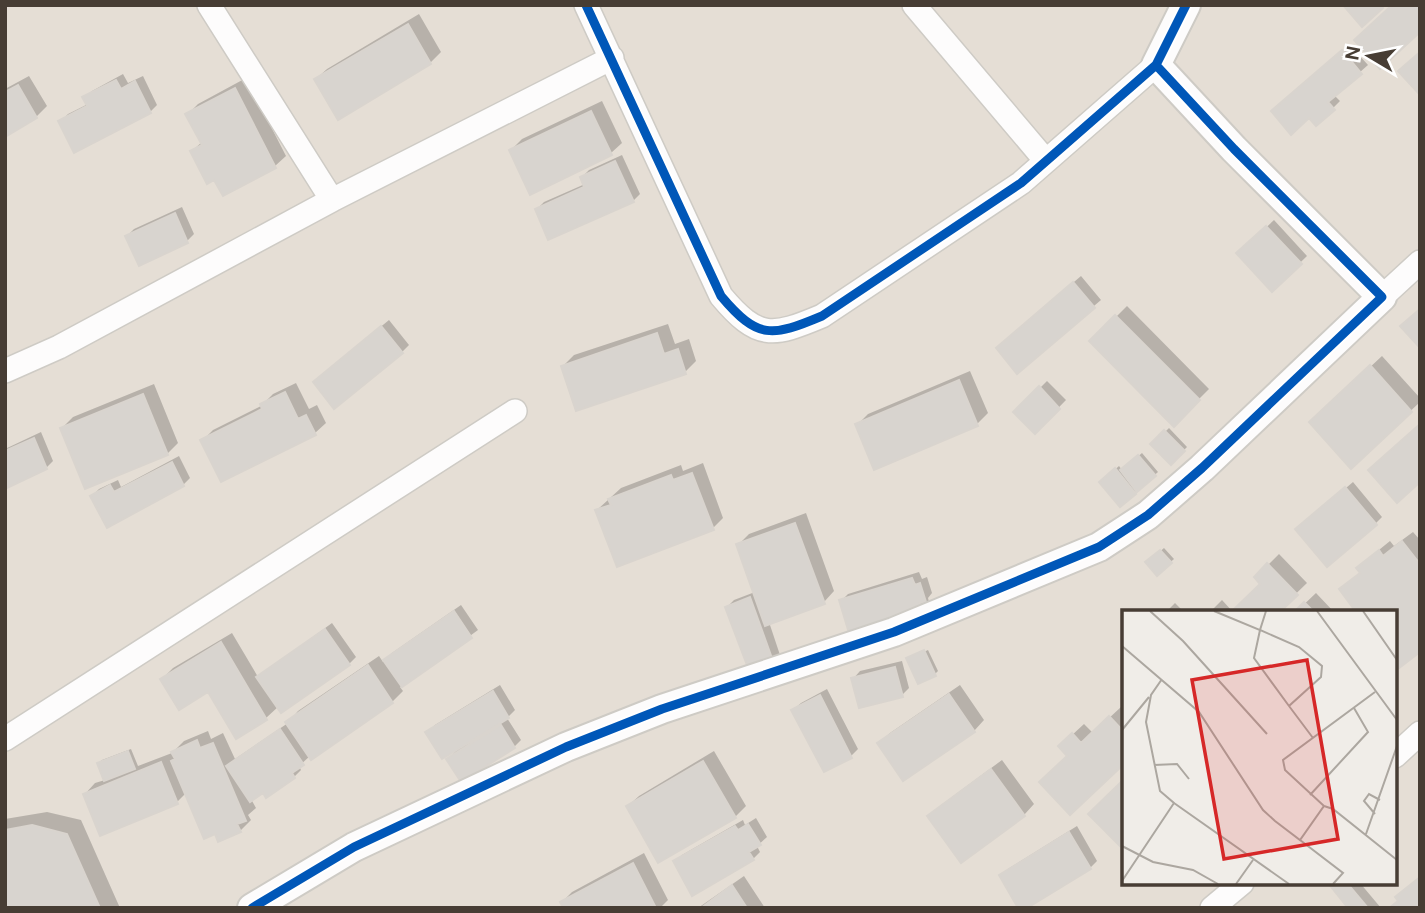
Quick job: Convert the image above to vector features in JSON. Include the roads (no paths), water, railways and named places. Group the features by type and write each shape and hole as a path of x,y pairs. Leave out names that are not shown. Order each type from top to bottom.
{"street":[{"path":"209,5 331,200"},
{"path":"586,5 721,296 739,317 760,330 787,331 822,316 1021,183 1156,65 1186,5"},
{"path":"914,5 1046,161"},
{"path":"5,370 59,347 331,200 612,58"},
{"path":"1156,65 1234,149 1382,297"},
{"path":"252,908 354,847 566,747 662,709 894,632 1099,547 1148,515 1202,468 1420,262"},
{"path":"5,739 516,411"},
{"path":"1397,753 1420,733"},
{"path":"1212,908 1240,885"}]}
